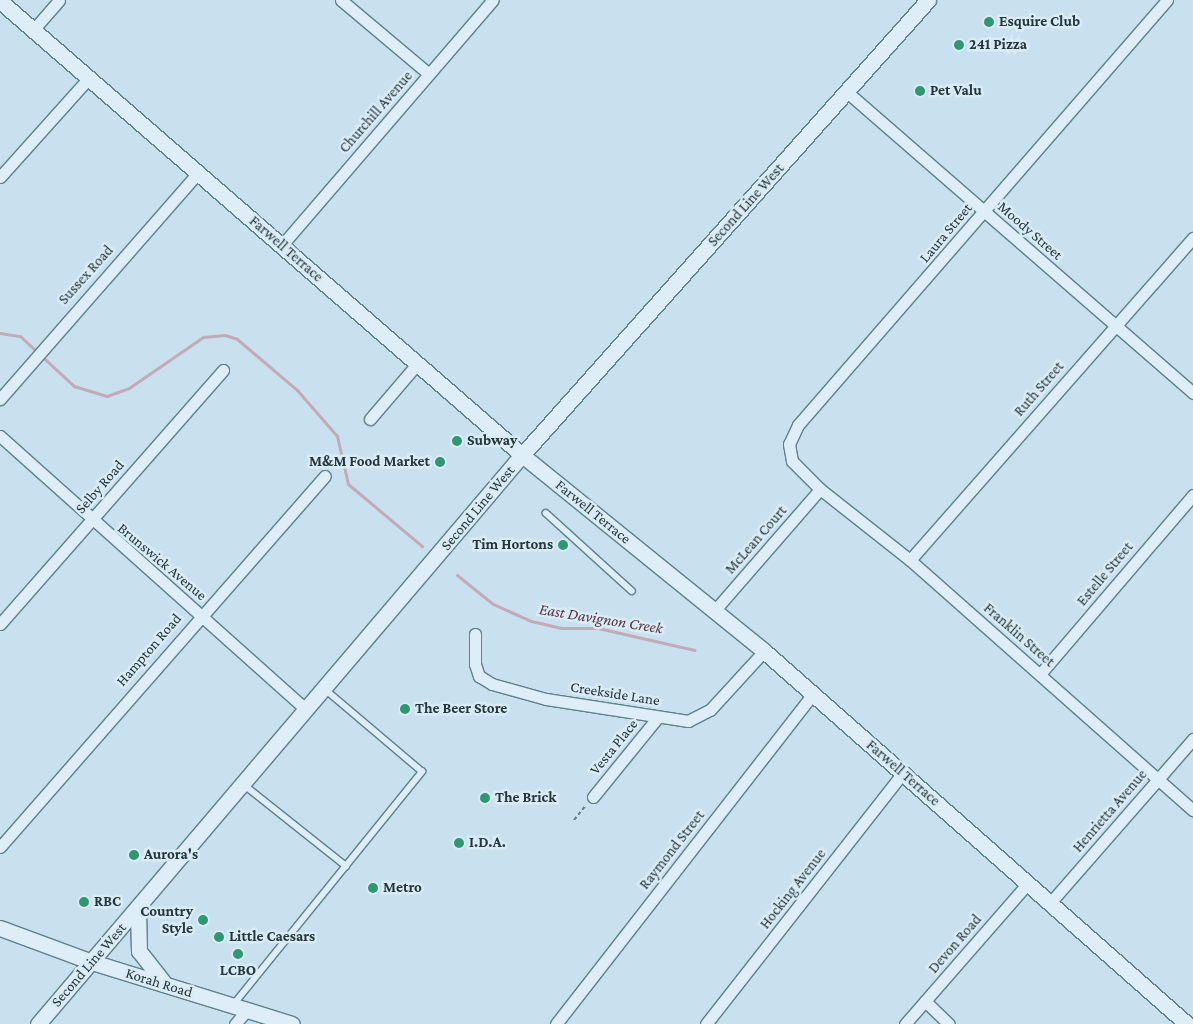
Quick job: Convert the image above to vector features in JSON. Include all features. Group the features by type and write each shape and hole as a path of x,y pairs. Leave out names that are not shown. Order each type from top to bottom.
{"street":[{"path":"34,29 59,0"},
{"path":"341,0 429,74"},
{"name":"Churchill Avenue","path":"282,245 493,0"},
{"name":"Second Line West","path":"38,1024 522,456 928,0"},
{"name":"Laura Street","path":"820,489 792,461 789,444 798,426 1167,0"},
{"name":"Farwell Terrace","path":"0,1 522,456 764,651 1187,1024"},
{"path":"0,177 88,78"},
{"name":"Moody Street","path":"847,92 1193,393"},
{"name":"Sussex Road","path":"0,399 36,355 197,174"},
{"name":"Ruth Street","path":"910,560 1114,325 1193,238"},
{"path":"370,419 417,364"},
{"name":"Selby Road","path":"0,624 223,370"},
{"name":"Brunswick Avenue","path":"0,436 91,520 200,614 306,710"},
{"name":"Hampton Road","path":"0,848 200,614 325,476"},
{"name":"Franklin Street","path":"820,489 910,560 1041,673 1156,779 1193,810"},
{"name":"McLean Court","path":"715,610 820,489"},
{"name":"Estelle Street","path":"1041,673 1193,494"},
{"name":"Creekside Lane","path":"475,634 475,664 479,676 492,684 546,699 658,716 696,719 764,651"},
{"name":"Raymond Street","path":"556,1024 812,695"},
{"name":"Vesta Place","path":"592,797 658,716"},
{"name":"Henrietta Avenue","path":"1050,903 1156,779 1193,739"},
{"name":"Hocking Avenue","path":"706,1024 904,774"},
{"name":"Devon Road","path":"905,1024 1028,883"},
{"path":"138,908 138,951 166,985"},
{"name":"Korah Road","path":"0,928 92,962 292,1024"},
{"path":"925,1000 949,1024"},
{"path":"235,1024 247,1010"}],"lane":[{"path":"546,513 632,591"},
{"path":"232,1005 422,772 324,689"},
{"path":"243,784 346,866"}],"path":[{"path":"574,820 592,797"}],"waterway":[{"name":"East Davignon Creek","path":"0,333 20,336 74,386 107,396 129,388 203,337 225,335 237,339 297,390 337,436 348,484 422,546"},
{"name":"East Davignon Creek","path":"457,575 493,604 531,621 561,628 598,628 695,650"}],"place":[{"name":"Esquire Club","path":"989,22"},
{"name":"241 Pizza","path":"959,45"},
{"name":"Pet Valu","path":"920,91"},
{"name":"Subway","path":"457,441"},
{"name":"M&M Food Market","path":"440,462"},
{"name":"Tim Hortons","path":"563,545"},
{"name":"The Beer Store","path":"405,709"},
{"name":"The Brick","path":"485,798"},
{"name":"I.D.A.","path":"459,843"},
{"name":"Aurora's","path":"134,855"},
{"name":"Metro","path":"373,888"},
{"name":"RBC","path":"84,902"},
{"name":"Country Style","path":"203,920"},
{"name":"Little Caesars","path":"219,937"},
{"name":"LCBO","path":"238,954"}]}
